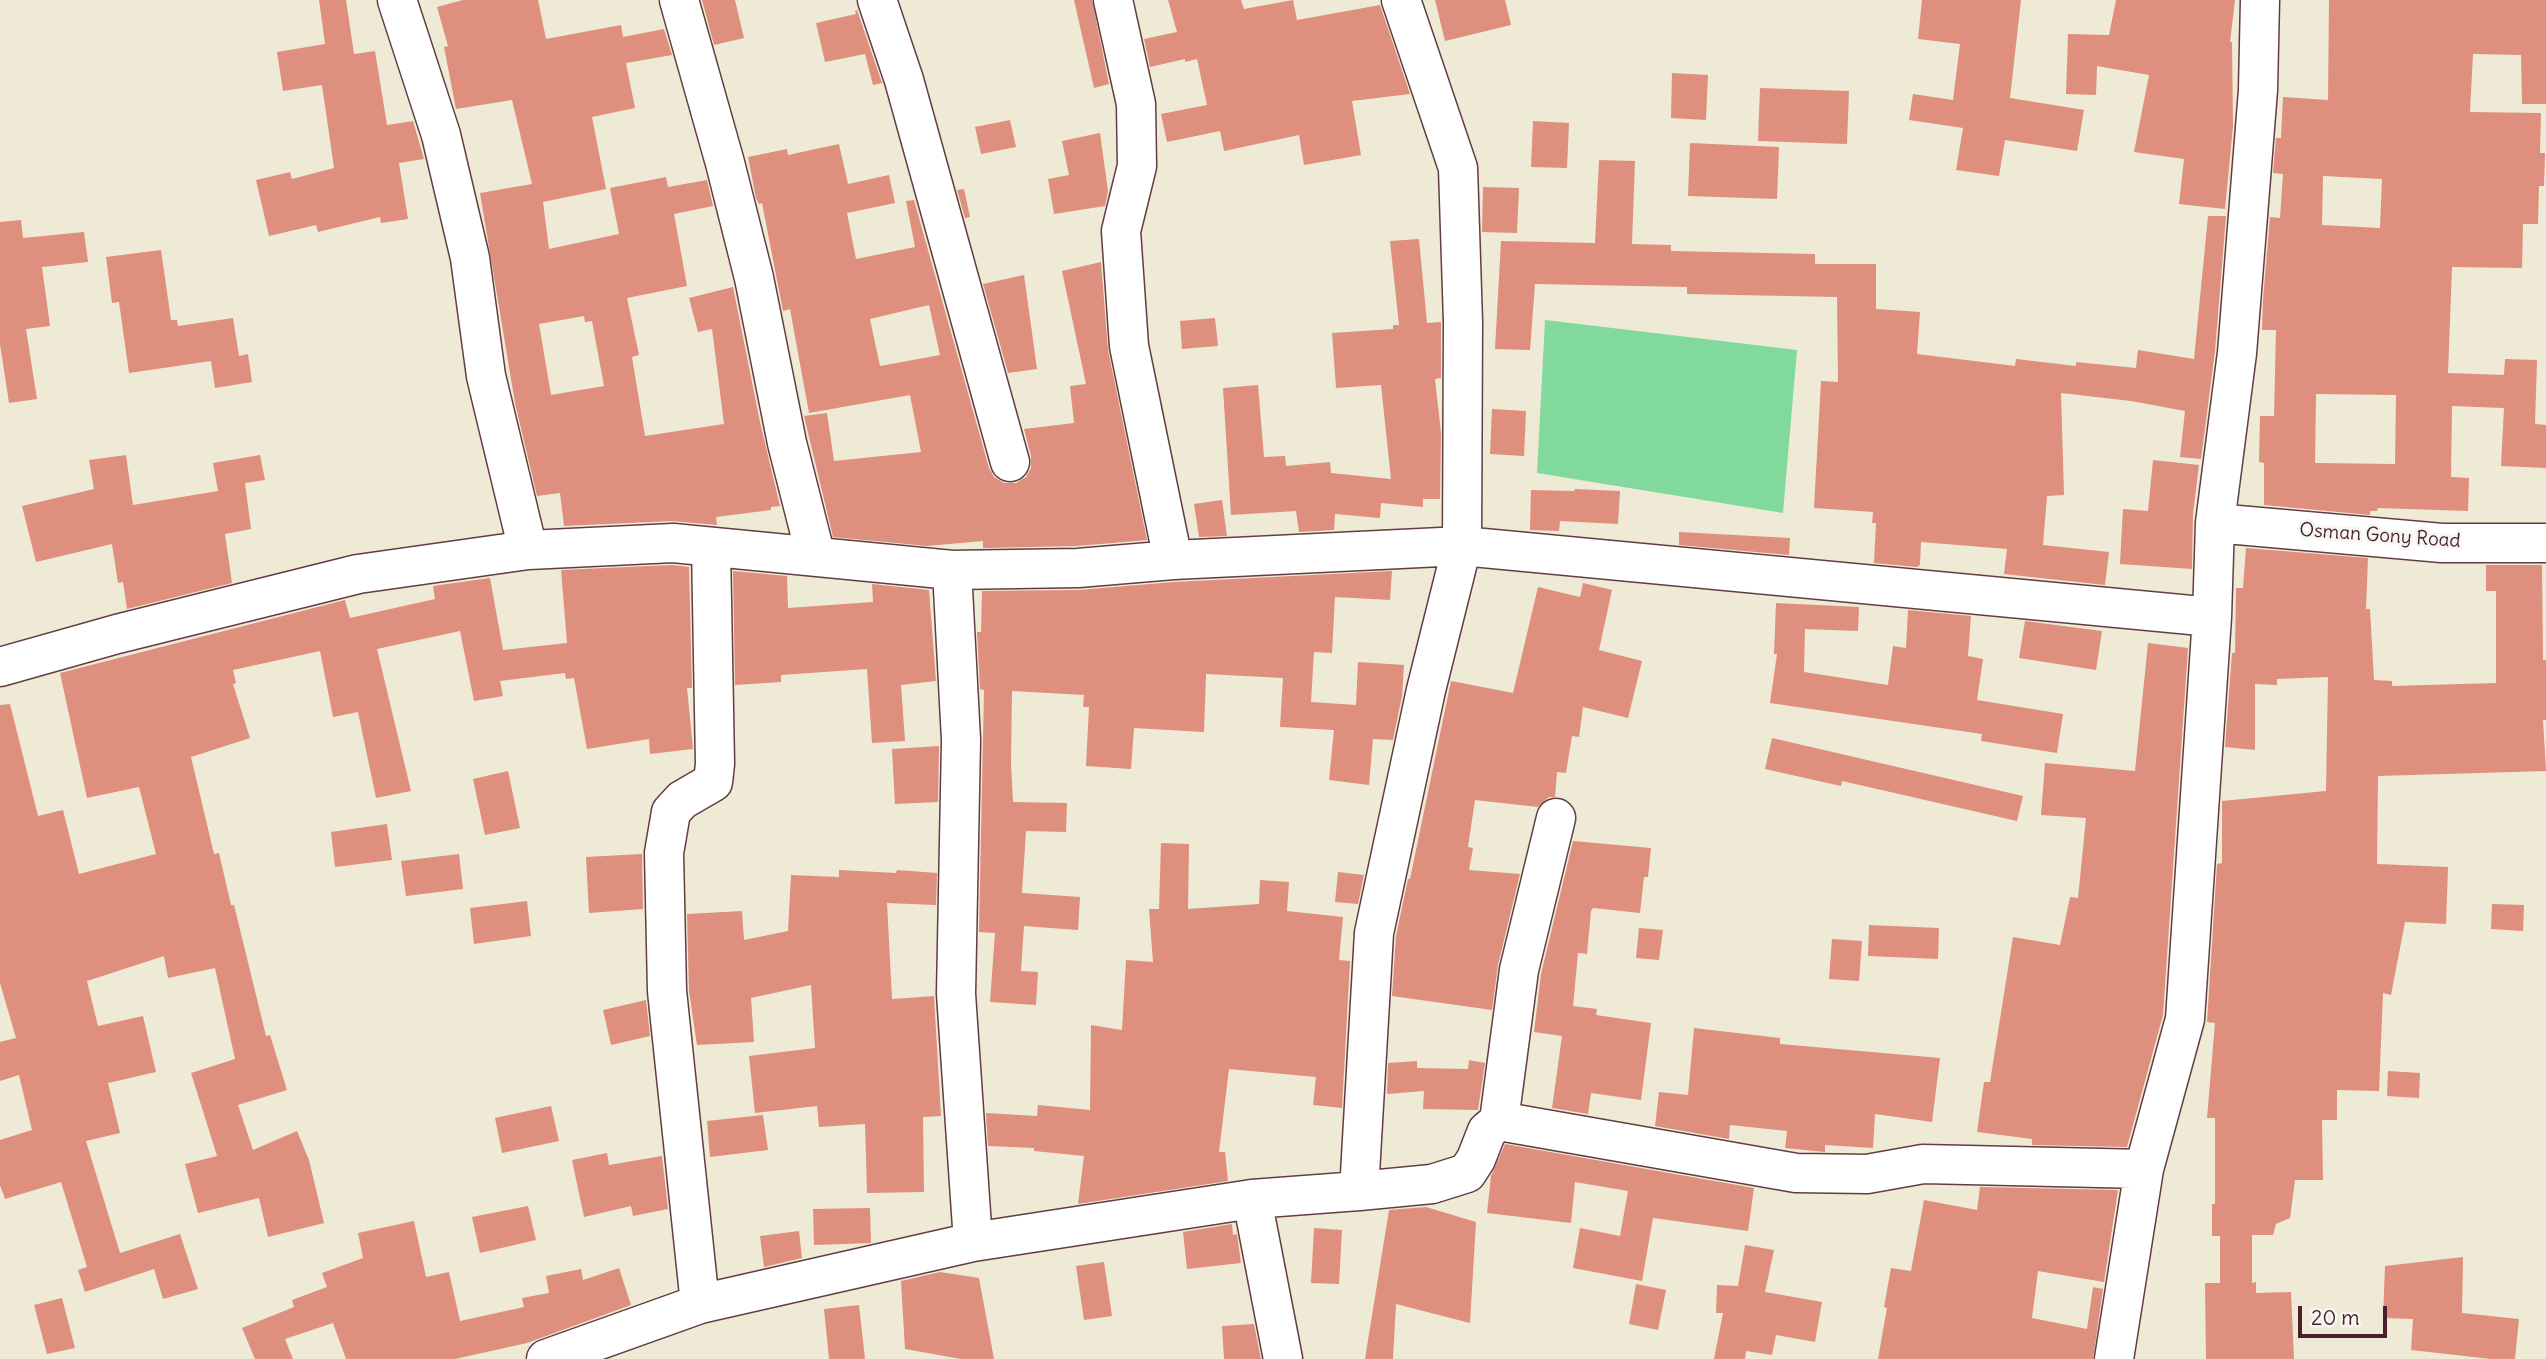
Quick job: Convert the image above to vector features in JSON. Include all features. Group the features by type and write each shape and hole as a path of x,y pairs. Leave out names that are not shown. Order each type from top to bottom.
{"street":[{"path":"397,0 441,135 470,258 486,376 528,550"},
{"path":"679,0 744,240 787,443 816,557"},
{"path":"877,0 904,80 1010,462"},
{"path":"1113,0 1136,104 1137,166 1121,231 1129,346 1173,560"},
{"path":"1359,1191 1374,933 1426,690 1462,546 1463,322 1458,168 1401,0"},
{"path":"2114,1359 2144,1169 2185,1019 2212,617 2215,523 2237,354 2258,90 2260,0"},
{"name":"Osman Gony Road","path":"2215,523 2442,543 2546,542"},
{"path":"0,667 117,634 358,575 528,550 673,543 952,570 1078,568 1173,560 1462,546 2212,617"},
{"path":"700,1304 667,991 664,853 671,812 682,800 713,782 715,764 711,548"},
{"path":"952,570 961,740 957,993 973,1242"},
{"path":"547,1359 700,1304 973,1242 1252,1199 1432,1184 1467,1173 1476,1159 1487,1131 1499,1121 1519,970 1556,818"},
{"path":"1499,1121 1797,1173 1867,1174 1923,1164 2144,1169"},
{"path":"1252,1199 1283,1359"}],"green space":[{"path":"1545,320 1797,350 1783,513 1537,473"}],"building":[{"path":"319,0 346,0 354,54 375,51 387,125 413,121 424,159 399,163 408,219 381,223 380,217 318,232 316,225 269,236 256,180 290,172 292,179 334,168 322,85 283,91 277,52 325,44"},
{"path":"463,0 538,0 546,39 621,25 623,37 664,29 672,55 626,63 635,108 592,117 606,189 543,202 549,249 619,234 610,188 666,177 668,187 707,180 713,206 674,214 687,286 627,298 639,355 632,357 645,436 724,424 712,329 698,332 689,298 733,287 780,506 771,507 771,510 716,517 717,525 672,521 564,526 560,493 537,496 515,403 480,193 532,184 512,100 456,109 444,47 448,46 437,7","holes":["584,316 585,322 592,321 604,386 551,395 539,324"]},
{"path":"702,0 735,0 744,38 714,45"},
{"path":"1074,0 1092,0 1109,84 1094,88"},
{"path":"1168,0 1241,0 1244,9 1293,0 1297,20 1380,5 1410,94 1352,101 1361,155 1304,165 1299,135 1224,151 1220,131 1167,142 1161,114 1207,105 1197,59 1150,67 1144,39 1177,32"},
{"path":"1435,0 1505,0 1511,25 1445,41"},
{"path":"1922,0 2021,0 2010,98 2084,110 2077,151 2005,140 1999,176 1956,170 1963,128 1909,120 1913,94 1953,100 1960,44 1918,39"},
{"path":"2116,0 2235,0 2230,42 2233,126 2225,209 2179,204 2184,159 2134,152 2149,75 2097,66 2096,95 2066,94 2068,34 2109,35"},
{"path":"2329,0 2546,0 2546,104 2522,104 2521,55 2473,54 2470,112 2541,113 2540,153 2545,153 2544,186 2539,186 2538,224 2523,224 2522,268 2452,267 2448,373 2504,375 2505,359 2537,360 2535,424 2546,425 2546,468 2501,466 2504,408 2452,406 2451,477 2469,478 2468,511 2378,508 2377,511 2370,511 2370,515 2264,505 2264,463 2259,462 2260,416 2274,416 2276,330 2262,330 2263,300 2270,217 2280,218 2283,174 2273,173 2276,138 2281,138 2283,97 2328,100","holes":["2323,176 2382,179 2380,228 2322,225","2316,394 2396,395 2395,464 2315,463"]},
{"path":"857,10 882,83 873,85 865,54 825,62 816,23 856,14"},
{"path":"1672,73 1708,75 1706,120 1671,118"},
{"path":"1760,88 1849,91 1847,144 1758,141"},
{"path":"1010,120 1016,147 981,154 975,127"},
{"path":"1533,121 1569,123 1567,168 1531,167"},
{"path":"1100,133 1108,191 1105,206 1054,214 1048,179 1069,175 1062,141"},
{"path":"1690,143 1779,147 1777,199 1688,196"},
{"path":"839,144 848,184 889,175 895,203 847,213 856,259 915,247 906,201 914,200 989,468 994,477 1004,483 1016,483 1026,477 1031,468 1031,456 1024,429 1074,423 1070,386 1086,384 1062,271 1101,262 1108,350 1147,540 1077,546 983,548 983,541 927,546 833,537 804,416 827,413 834,461 921,452 910,395 809,413 790,309 783,311 762,203 759,204 756,198 748,157 787,149 788,155","holes":["929,305 940,355 880,366 870,319"]},
{"path":"1599,160 1635,161 1632,244 1671,245 1671,251 1815,254 1815,264 1876,264 1876,309 1920,312 1917,354 2015,366 2016,359 2076,366 2076,362 2136,368 2138,350 2194,359 2208,216 2226,216 2215,351 2201,459 2180,457 2185,411 2131,401 2061,393 2064,495 2047,496 2043,545 2109,552 2105,585 2004,574 2007,549 1921,542 1920,565 1917,567 1874,563 1876,523 1872,523 1873,512 1814,508 1821,381 1838,382 1837,297 1687,294 1687,287 1535,284 1530,350 1495,349 1501,241 1595,243"},
{"path":"1483,187 1519,188 1517,233 1482,232"},
{"path":"964,189 970,217 965,218 957,190"},
{"path":"21,220 23,238 84,232 88,262 42,267 50,326 26,329 37,399 9,403 0,344 0,222"},
{"path":"1419,239 1427,323 1441,322 1441,378 1435,379 1441,433 1440,499 1423,499 1423,507 1381,503 1380,518 1335,514 1334,530 1299,532 1296,511 1231,515 1223,388 1258,385 1264,457 1285,456 1286,466 1330,462 1331,473 1391,479 1381,385 1336,388 1332,333 1393,329 1393,325 1399,325 1390,241"},
{"path":"161,250 171,320 177,320 178,326 233,318 239,356 248,354 252,382 215,388 211,361 129,373 119,302 112,303 106,257"},
{"path":"1024,275 1037,369 1008,373 983,284"},
{"path":"1215,318 1218,346 1182,349 1180,321"},
{"path":"1492,409 1526,411 1524,456 1490,454"},
{"path":"126,455 133,505 218,491 213,463 260,455 265,480 245,483 251,529 225,534 232,583 127,609 123,582 118,583 112,544 36,562 22,506 94,489 89,460"},
{"path":"2153,460 2199,465 2193,514 2192,569 2120,564 2123,509 2148,511"},
{"path":"1531,490 1620,491 1618,524 1560,521 1559,531 1530,530"},
{"path":"1222,500 1227,536 1199,537 1194,504"},
{"path":"1679,532 1790,538 1789,555 1679,545"},
{"path":"2246,548 2368,558 2366,609 2370,609 2374,680 2392,681 2392,686 2496,683 2496,591 2486,591 2486,565 2542,565 2543,660 2546,660 2546,720 2543,720 2546,771 2378,776 2377,864 2448,867 2446,924 2405,922 2391,995 2383,993 2379,1091 2337,1090 2337,1120 2322,1120 2323,1180 2295,1180 2290,1218 2276,1224 2273,1235 2252,1235 2252,1283 2256,1282 2256,1293 2291,1292 2294,1359 2206,1359 2205,1283 2220,1283 2220,1236 2212,1236 2212,1204 2215,1204 2215,1118 2207,1118 2215,1023 2207,1022 2217,864 2222,863 2222,801 2326,791 2328,677 2277,679 2277,685 2255,684 2255,750 2225,747 2232,653 2235,653 2236,588 2243,588"},
{"path":"672,565 689,567 692,688 687,688 693,749 650,754 649,739 587,749 574,678 566,679 565,673 500,681 503,696 474,701 460,631 377,649 411,791 376,798 358,712 333,717 320,651 233,670 236,683 233,684 250,738 191,757 214,854 219,853 231,905 234,905 266,1036 270,1035 287,1090 238,1105 253,1150 297,1131 309,1160 324,1223 268,1237 259,1198 198,1213 185,1164 217,1156 191,1073 235,1059 215,968 168,978 164,956 87,981 98,1026 143,1016 156,1072 108,1083 120,1133 86,1141 120,1253 180,1234 198,1289 163,1299 154,1269 85,1292 78,1270 87,1267 61,1182 5,1199 0,1185 0,1140 32,1130 19,1075 0,1081 0,1042 16,1038 0,983 0,705 10,704 38,816 63,810 79,874 156,854 139,787 87,798 60,673 345,600 350,618 435,599 433,586 490,578 503,650 567,643 561,570"},
{"path":"733,571 787,576 788,608 873,602 872,584 929,590 936,681 901,685 905,741 872,743 867,669 781,675 781,682 735,685"},
{"path":"1392,571 1390,600 1335,597 1332,653 1314,652 1311,702 1356,705 1358,662 1404,665 1402,696 1393,740 1373,739 1369,785 1329,780 1334,730 1280,727 1283,678 1206,674 1204,732 1134,728 1131,769 1086,766 1089,707 1083,707 1084,695 1012,691 1013,802 1067,803 1066,832 1026,831 1022,893 1080,897 1078,930 1024,926 1021,971 1038,972 1036,1005 990,1002 995,933 979,932 984,690 980,689 977,632 981,632 982,591 1078,590 1174,582"},
{"path":"1583,583 1612,590 1599,650 1642,661 1628,718 1583,707 1579,737 1572,736 1566,773 1557,772 1555,797 1549,797 1538,807 1475,800 1468,847 1473,848 1469,870 1520,874 1498,965 1492,1010 1392,996 1396,936 1451,681 1513,693 1538,587 1580,597"},
{"path":"1776,603 1859,607 1858,631 1805,629 1804,672 1888,685 1893,646 1906,648 1908,610 1971,616 1968,656 1983,659 1977,700 2063,714 2057,753 1981,741 1982,734 1770,703 1777,654 1774,654"},
{"path":"2025,621 2102,631 2096,670 2019,658"},
{"path":"2148,643 2188,648 2163,1015 2127,1147 2032,1145 2032,1139 1977,1132 1984,1082 1990,1082 2013,937 2060,945 2070,897 2078,898 2086,818 2041,815 2045,763 2135,771"},
{"path":"1772,738 2023,796 2017,821 1842,781 1841,786 1765,769"},
{"path":"939,746 938,802 895,804 892,749"},
{"path":"508,771 520,828 485,835 473,779"},
{"path":"387,824 392,860 335,867 331,832"},
{"path":"1573,841 1651,848 1640,913 1593,908 1591,911 1587,954 1578,953 1573,1006 1597,1009 1596,1015 1651,1023 1641,1100 1591,1093 1588,1114 1552,1108 1562,1036 1534,1032 1541,974"},
{"path":"1161,843 1189,844 1188,909 1259,904 1260,880 1289,882 1287,911 1343,917 1339,960 1350,961 1342,1108 1313,1105 1316,1077 1229,1069 1219,1152 1225,1152 1228,1181 1078,1204 1084,1156 1034,1151 1034,1148 988,1146 986,1113 1037,1116 1038,1105 1090,1110 1091,1025 1122,1030 1126,960 1153,962 1149,909 1159,909"},
{"path":"459,854 463,889 406,896 401,861"},
{"path":"642,854 643,909 589,913 586,857"},
{"path":"839,870 937,873 936,905 887,903 892,999 934,996 941,1116 923,1117 924,1192 867,1193 865,1124 819,1127 817,1106 755,1113 749,1056 815,1048 811,985 751,998 754,1042 697,1045 689,991 687,914 742,911 744,940 788,931 791,875 839,877"},
{"path":"1338,872 1364,875 1358,904 1335,902"},
{"path":"527,901 531,936 474,944 470,908"},
{"path":"2492,904 2524,905 2523,931 2491,929"},
{"path":"1869,925 1939,928 1938,959 1868,956"},
{"path":"1639,928 1663,930 1659,960 1636,958"},
{"path":"1832,939 1862,941 1859,981 1829,979"},
{"path":"646,1000 650,1036 611,1045 603,1010"},
{"path":"1694,1028 1780,1038 1780,1044 1940,1058 1932,1122 1875,1114 1873,1148 1825,1145 1825,1152 1785,1148 1787,1131 1730,1125 1729,1139 1655,1126 1659,1092 1688,1095"},
{"path":"1469,1060 1485,1063 1478,1110 1423,1109 1424,1091 1387,1094 1388,1063 1417,1061 1417,1068 1468,1069"},
{"path":"2388,1071 2420,1073 2419,1098 2387,1096"},
{"path":"551,1106 559,1141 502,1153 495,1118"},
{"path":"763,1115 768,1150 710,1157 707,1121"},
{"path":"1505,1144 1754,1188 1748,1231 1653,1218 1642,1281 1573,1268 1580,1228 1620,1236 1628,1191 1575,1182 1571,1223 1487,1213 1491,1176"},
{"path":"607,1153 609,1165 662,1156 668,1209 633,1216 631,1206 584,1217 572,1160"},
{"path":"1980,1187 2118,1190 2104,1282 2038,1271 2032,1318 2087,1329 2093,1287 2103,1289 2093,1359 1878,1359 1891,1268 1911,1271 1924,1200 1977,1210"},
{"path":"528,1206 536,1240 480,1253 472,1217"},
{"path":"1426,1207 1476,1222 1470,1323 1396,1304 1393,1359 1365,1359 1389,1210"},
{"path":"870,1208 871,1243 814,1245 813,1209"},
{"path":"414,1221 426,1277 449,1272 460,1321 524,1307 522,1298 549,1293 546,1276 581,1269 583,1280 619,1268 631,1305 527,1343 455,1359 346,1359 333,1323 285,1339 293,1359 255,1359 242,1328 294,1307 292,1300 327,1287 322,1273 363,1258 358,1233"},
{"path":"1232,1224 1233,1235 1237,1234 1241,1263 1187,1269 1183,1232"},
{"path":"1314,1228 1342,1230 1339,1284 1311,1283"},
{"path":"799,1231 802,1258 764,1267 760,1236"},
{"path":"1745,1245 1774,1250 1765,1292 1822,1302 1815,1342 1776,1335 1772,1355 1746,1351 1745,1359 1714,1359 1723,1313 1716,1313 1717,1285 1738,1286"},
{"path":"2463,1257 2462,1313 2519,1319 2515,1359 2411,1350 2413,1319 2383,1318 2385,1266"},
{"path":"1104,1262 1112,1316 1084,1320 1076,1266"},
{"path":"940,1272 979,1278 994,1359 961,1359 905,1349 901,1281"},
{"path":"1636,1284 1666,1290 1658,1330 1629,1324"},
{"path":"62,1298 75,1348 47,1354 34,1305"},
{"path":"859,1305 865,1359 829,1359 824,1309"},
{"path":"1254,1324 1261,1359 1224,1359 1222,1326"}]}
